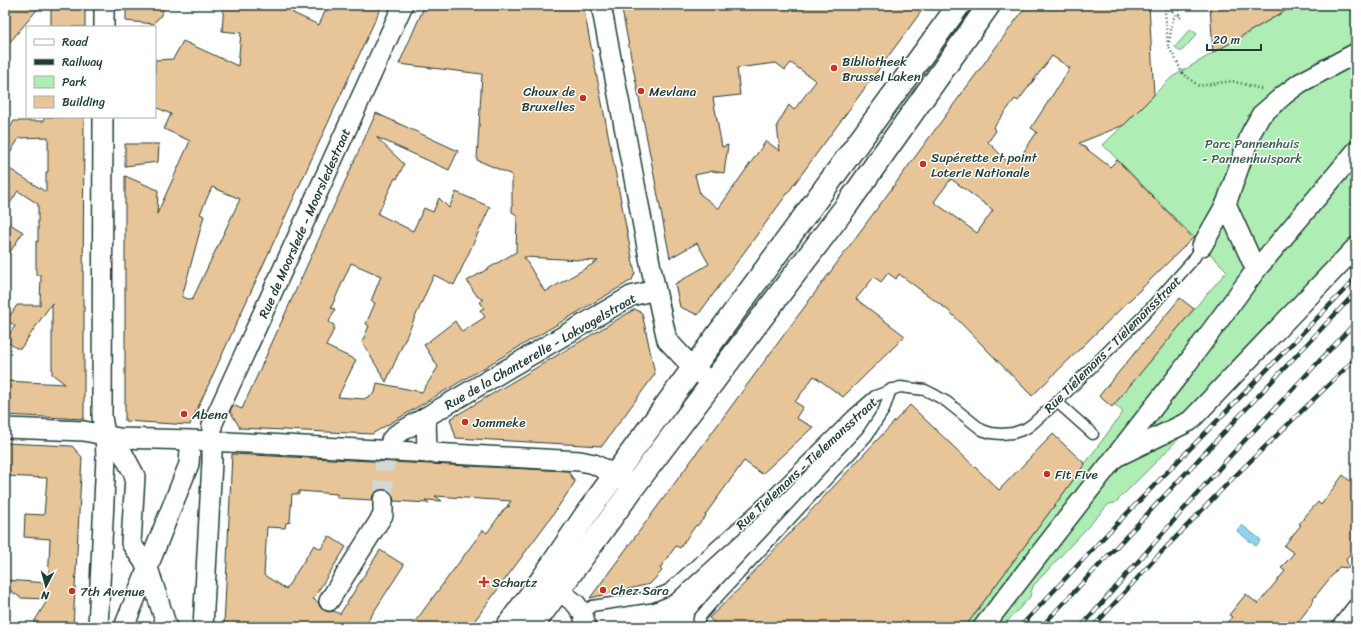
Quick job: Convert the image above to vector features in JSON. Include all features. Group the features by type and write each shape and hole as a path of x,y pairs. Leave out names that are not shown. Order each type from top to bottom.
{"main road":[{"path":"532,627 551,584 616,475 959,5"},
{"path":"507,627 551,584 635,485 847,204 989,5"}],"street":[{"path":"104,5 104,26"},
{"name":"Rue de Moorslede - Moorsledestraat","path":"203,627 212,462 212,425 403,5"},
{"path":"601,5 655,290 667,340 694,369 712,382"},
{"path":"1202,246 1226,204 1251,133 1261,115 1284,95 1306,79 1356,53"},
{"path":"103,118 102,417 112,440 135,476 131,543 148,568 167,627"},
{"path":"983,627 1181,372 1256,270 1356,151"},
{"path":"1226,204 1256,270"},
{"path":"1112,459 1190,421 1356,247"},
{"name":"Rue de la Chanterelle - Lokvogelstraat","path":"387,455 391,440 396,434 631,296 655,290"},
{"path":"426,417 427,453"},
{"path":"5,428 84,431 112,440 120,438 212,442 387,455 427,453 580,461 594,464 635,485"},
{"path":"98,627 106,458 112,440"},
{"path":"124,627 195,458"},
{"path":"329,601 383,515 384,500"},
{"name":"Rue Tielemans - Tielemansstraat","path":"551,584 576,604 584,620"},
{"path":"1342,627 1356,609"}],"lane":[{"name":"Rue Tielemans - Tielemansstraat","path":"584,620 592,606 652,597 668,590 774,494 852,416 875,396 891,389 900,387 925,390 935,394 982,430 991,433 1013,433 1025,428 1057,402 1144,315 1189,266 1202,246"},
{"path":"698,627 699,618 713,602 867,436 884,410 891,389"},
{"path":"1057,402 1093,434"}],"path":[{"path":"1167,5 1165,12 1168,46 1181,72 1199,86 1232,81 1284,95"},
{"path":"1173,5 1175,9 1173,11 1182,20"},
{"path":"1168,46 1174,19 1180,12 1178,9 1175,9"}],"green space":[{"name":"Parc Pannenhuis - Pannenhuispark","path":"1295,5 1356,5 1356,260 1115,503 1109,504 1033,586 1030,597 1002,627 965,627 1123,412 1114,404 1227,271 1103,145 1172,77"},
{"path":"1191,29 1197,34 1181,52 1175,47"}],"water":[{"path":"1242,525 1261,540 1256,546 1237,531"}],"building":[{"path":"5,5 41,5 5,48"},
{"path":"51,5 85,5 85,26 51,26"},
{"path":"126,5 165,5 160,17 154,24 126,21"},
{"path":"224,5 293,5 293,13 319,25 328,5 382,5 190,425 125,421 125,176 158,190 157,214 190,141 164,129 171,114 156,107 156,60 173,59 183,41 238,66 241,33 222,31","holes":["212,187 240,199 192,300 182,297 204,216 200,214"]},
{"path":"425,5 583,5 635,273 632,280 372,434 240,428 230,411 233,405 242,409 376,113 458,151 449,170 376,137 404,164 397,179 395,178 378,214 413,231 424,208 433,212 439,198 449,208 456,192 490,207 454,285 434,275 386,382 362,342 369,326 366,324 375,303 371,301 381,276 351,263 331,308 335,309 329,322 334,325 334,329 326,346 356,360 338,397 364,399 375,393 377,383 422,392 438,367 424,345 455,321 462,332 485,317 480,310 484,308 480,302 483,300 477,296 467,281 516,252 517,215 512,212 512,175 477,160 482,74 399,64","holes":["524,257 598,261 545,292"]},
{"path":"621,5 926,5 698,315 680,307 675,284 709,264 697,243 670,258","holes":["776,63 785,70 791,63 816,81 794,110 789,105 777,125 780,151 766,141 718,208 700,194 695,175 713,171 724,173 728,145 722,147 713,98 740,95 737,68"]},
{"path":"1027,5 1149,5 1154,95 1124,125 1079,143 1110,167 1117,160 1193,238 1032,396 949,311 899,274 896,279 888,273 881,282 874,277 856,299 905,336 843,397 814,376 795,402 803,407 796,418 813,427 762,474 744,461 705,515 706,516 697,526 696,525 680,548 676,546 660,568 662,571 650,584 590,598","holes":["1052,56 1070,68 1031,128 1037,132 1018,160 1012,156 1008,162 988,142 996,131 993,128 1015,99 1018,101","951,179 993,210 977,233 934,202"]},
{"path":"1210,5 1295,5 1213,53"},
{"path":"44,118 84,118 84,419 5,415 5,381 65,384 52,374 52,303 21,348 16,348 5,340 15,326 7,320 17,305 40,305 41,275 36,275 38,204 18,191 5,211 5,166 46,192 46,172 48,172 48,137 19,138 5,162 5,136 14,121 44,121"},
{"path":"125,144 159,144 158,162 125,166"},
{"path":"5,221 23,232 5,260"},
{"path":"1180,298 1194,309 1112,407 1099,396"},
{"path":"635,309 642,313 655,374 602,446 456,438 450,419"},
{"path":"910,405 999,490 1053,434 1085,464 965,627 719,627 709,618 749,579 745,581"},
{"path":"5,443 72,446 82,457 73,627 31,627 48,599 21,598 5,587 5,580 48,583 50,539 24,537 25,514 44,515 47,478 5,476"},
{"path":"232,454 568,471 575,482 552,516 470,627 411,627 483,530 487,533 505,508 510,506 507,506 511,501 435,496 442,501 425,500 429,503 394,501 392,494 388,490 383,489 377,491 373,495 372,500 337,498 337,494 299,491 299,494 292,494 290,522 286,523 285,528 267,527 264,575 286,589 314,545 321,549 329,536 346,547 313,599 318,602 324,610 329,612 334,611 340,614 380,550 404,565 364,627 224,627"},
{"path":"1343,475 1356,486 1356,546 1346,559 1349,568 1339,567 1313,599 1314,600 1294,627 1223,627 1232,617 1229,615 1246,594 1258,604 1285,571 1281,568 1294,553 1284,546 1301,525 1299,524 1308,513 1318,502 1321,505"}],"tunnel":[{"path":"383,500 385,462"}],"railway":[{"path":"1020,627 1105,536 1356,278"},
{"path":"1041,627 1356,292"},
{"path":"1081,627 1231,455 1356,322"},
{"path":"1093,627 1152,562 1233,478 1356,358"}],"place":[{"name":"Bibliotheek Brussel Laken","path":"834,68"},
{"name":"Mevlana","path":"641,91"},
{"name":"Choux de Bruxelles","path":"583,98"},
{"name":"Supérette et point Loterie Nationale","path":"923,164"},
{"name":"Abena","path":"184,414"},
{"name":"Jommeke","path":"465,422"},
{"name":"Fit Five","path":"1047,474"},
{"name":"Schartz","path":"484,582"},
{"name":"Chez Sara","path":"603,590"},
{"name":"7th Avenue","path":"72,591"}]}
